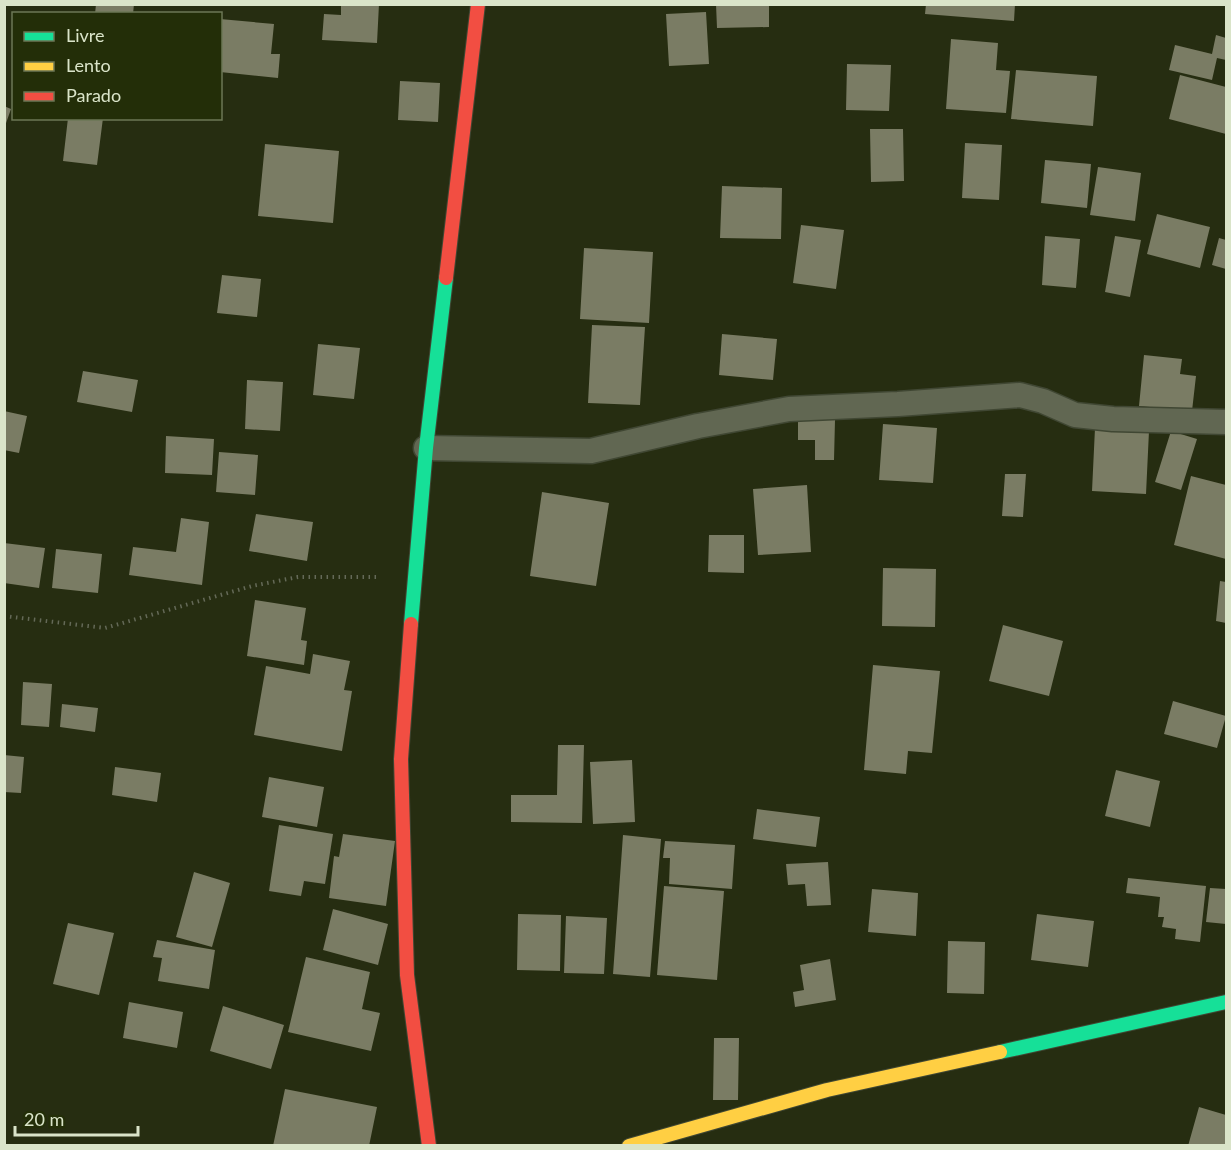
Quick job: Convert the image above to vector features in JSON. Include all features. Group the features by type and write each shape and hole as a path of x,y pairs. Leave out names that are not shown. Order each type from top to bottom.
{"street":[{"path":"429,1146 407,975 401,759 426,448 478,4"},
{"path":"629,1146 827,1090 1227,1002"}],"lane":[{"path":"426,448 591,451 698,426 789,409 1020,395 1043,401 1075,415 1227,422"}],"path":[{"path":"4,616 30,621 105,628 252,586 298,577 414,577"}],"building":[{"path":"96,4 134,4 133,12 95,12"},
{"path":"341,4 379,4 377,43 322,40 324,14 341,15"},
{"path":"716,4 769,4 769,27 717,28"},
{"path":"926,4 1015,4 1014,21 925,14"},
{"path":"706,12 709,64 669,66 666,14"},
{"path":"222,19 274,24 271,54 280,54 278,78 222,72"},
{"path":"1216,35 1226,38 1226,60 1217,58 1212,80 1169,70 1175,45 1212,54"},
{"path":"951,39 998,43 996,70 1010,71 1006,113 946,109"},
{"path":"847,64 891,65 889,111 846,110"},
{"path":"1016,70 1097,76 1093,126 1011,119"},
{"path":"1180,75 1226,87 1226,134 1169,119"},
{"path":"400,81 440,83 438,122 398,120"},
{"path":"4,106 11,109 5,126 4,126"},
{"path":"68,120 103,120 97,165 63,161"},
{"path":"870,129 903,129 904,181 871,182"},
{"path":"965,143 1002,145 999,200 962,198"},
{"path":"265,144 339,151 333,223 258,216"},
{"path":"1045,160 1091,164 1087,208 1041,203"},
{"path":"1098,167 1141,173 1135,221 1090,215"},
{"path":"722,186 782,188 781,239 720,238"},
{"path":"1157,214 1210,227 1200,268 1147,254"},
{"path":"801,225 844,230 836,289 793,283"},
{"path":"1045,236 1080,239 1076,288 1042,285"},
{"path":"1115,236 1141,240 1130,297 1105,292"},
{"path":"1219,238 1226,240 1226,269 1212,265"},
{"path":"584,248 653,252 649,323 580,319"},
{"path":"222,275 261,279 257,317 217,313"},
{"path":"592,325 645,327 640,405 588,403"},
{"path":"722,334 777,339 773,380 719,375"},
{"path":"318,344 360,348 354,399 313,395"},
{"path":"1144,355 1182,359 1180,374 1196,376 1192,411 1139,406"},
{"path":"83,371 138,380 132,412 77,402"},
{"path":"247,380 283,382 280,431 245,429"},
{"path":"4,411 27,416 19,453 4,450"},
{"path":"798,419 835,420 834,460 815,460 815,440 798,440"},
{"path":"883,424 937,428 933,483 879,480"},
{"path":"1095,428 1149,431 1146,494 1092,491"},
{"path":"1171,431 1197,439 1181,490 1155,482"},
{"path":"166,436 214,439 212,475 165,473"},
{"path":"219,452 258,455 255,495 216,492"},
{"path":"1005,474 1026,474 1023,517 1002,516"},
{"path":"1191,476 1226,485 1226,559 1174,545"},
{"path":"807,485 811,552 758,555 753,489"},
{"path":"542,492 609,503 596,586 530,576"},
{"path":"256,514 313,522 307,561 249,551"},
{"path":"181,518 209,522 202,585 129,575 133,547 176,552"},
{"path":"709,535 744,535 744,573 708,572"},
{"path":"4,543 45,548 39,588 4,583"},
{"path":"56,549 102,554 98,593 52,588"},
{"path":"883,568 936,569 935,627 882,626"},
{"path":"1220,581 1226,582 1226,623 1216,621"},
{"path":"255,600 306,608 301,640 307,641 304,665 247,656"},
{"path":"1003,625 1063,641 1049,696 989,681"},
{"path":"313,654 350,661 344,690 352,691 342,751 254,735 266,666 310,674"},
{"path":"873,665 940,671 932,753 908,751 906,774 864,770"},
{"path":"23,682 52,684 49,727 21,725"},
{"path":"1173,701 1226,716 1217,748 1164,734"},
{"path":"62,704 98,708 95,732 60,727"},
{"path":"558,745 584,745 582,823 511,822 511,795 557,795"},
{"path":"4,755 24,757 21,793 4,792"},
{"path":"632,760 635,822 593,824 590,762"},
{"path":"115,767 161,773 157,802 112,795"},
{"path":"1116,770 1160,781 1150,827 1105,816"},
{"path":"269,777 324,787 317,827 262,817"},
{"path":"757,809 820,817 816,847 753,839"},
{"path":"279,825 333,834 325,884 304,881 301,896 269,891"},
{"path":"343,834 395,841 386,906 329,898 334,856 339,857"},
{"path":"623,835 661,839 650,977 613,974"},
{"path":"665,841 735,845 732,889 669,884 670,858 663,858"},
{"path":"828,862 831,905 807,906 805,884 788,885 786,864"},
{"path":"194,872 230,883 212,947 176,937"},
{"path":"1128,878 1206,886 1200,942 1175,939 1176,929 1162,927 1164,917 1158,917 1160,897 1126,893"},
{"path":"664,886 724,891 717,980 657,975"},
{"path":"1210,888 1226,889 1226,924 1206,922"},
{"path":"872,889 918,893 916,936 868,932"},
{"path":"333,909 388,924 378,965 323,950"},
{"path":"518,914 561,915 560,971 517,970"},
{"path":"1037,914 1094,921 1088,967 1031,960"},
{"path":"566,916 607,918 604,974 564,973"},
{"path":"68,923 114,933 99,995 53,984"},
{"path":"157,940 215,950 209,989 158,981 162,958 153,957"},
{"path":"948,941 985,942 984,994 947,993"},
{"path":"306,957 370,972 362,1009 380,1013 371,1051 288,1032"},
{"path":"830,959 836,1000 795,1007 793,992 804,990 800,965"},
{"path":"129,1002 183,1012 177,1048 123,1038"},
{"path":"223,1006 284,1025 271,1069 210,1051"},
{"path":"714,1038 739,1038 738,1100 713,1100"},
{"path":"285,1089 377,1107 369,1146 273,1146"},
{"path":"1199,1107 1226,1115 1226,1146 1188,1146"}],"traffic: fast":[{"path":"411,624 426,448 446,278"},
{"path":"1000,1052 1226,1002"}],"traffic: slow":[{"path":"629,1146 827,1090 1000,1052"}],"traffic: jam":[{"path":"446,278 478,4"},
{"path":"411,624 401,759 407,975 429,1146"}]}
